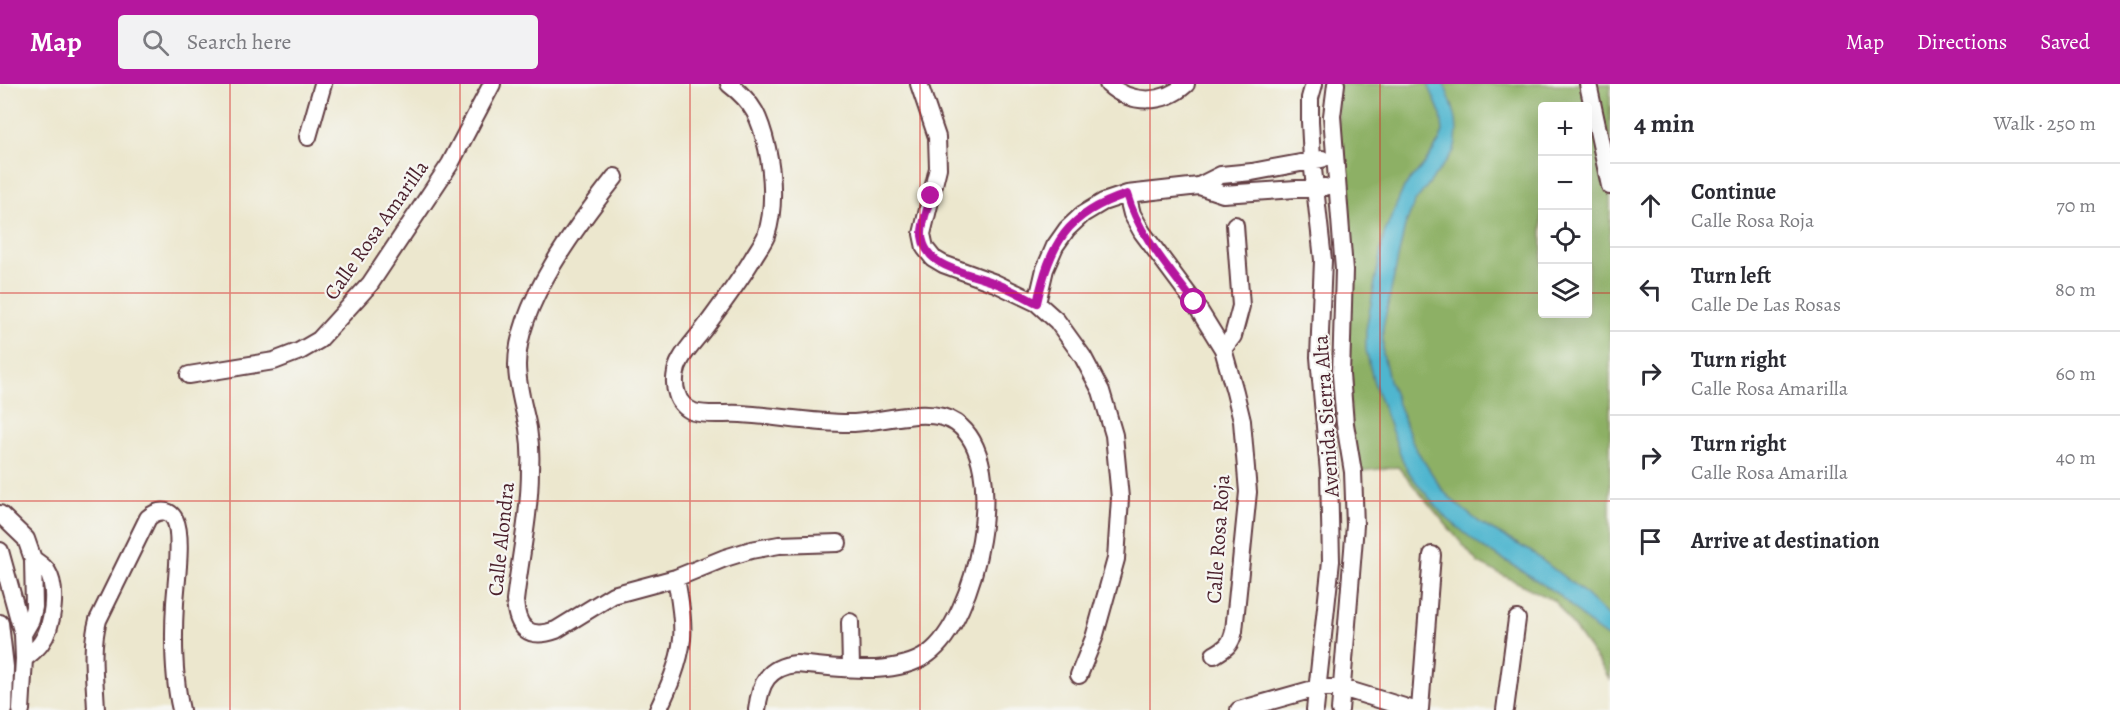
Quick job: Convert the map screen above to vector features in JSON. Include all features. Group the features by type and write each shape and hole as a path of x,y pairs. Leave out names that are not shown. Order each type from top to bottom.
{"street":[{"path":"308,138 323,84"},
{"name":"Calle Rosa Amarilla","path":"189,375 274,361 300,351 319,340 370,284 450,164 492,84"},
{"path":"729,84 741,93 757,113 769,157 771,212 766,237 748,266 681,359 674,382 682,404 697,413 732,413 834,423 935,415 956,423 968,434 976,447 985,483 982,542 973,577 947,633 929,653 914,662 879,669 783,665 773,670 763,683 757,710"},
{"path":"919,84 938,137 938,168 922,234 925,248 933,258 943,264 995,282 1037,303 1057,321 1083,357 1101,391 1114,435 1120,498 1116,559 1094,638 1079,675"},
{"path":"1108,84 1130,97 1162,99 1173,95 1186,84"},
{"name":"Avenida Sierra Alta","path":"1314,84 1310,98 1312,160 1323,260 1319,357 1329,473 1331,561 1315,710"},
{"name":"Avenida Sierra Alta","path":"1336,84 1332,116 1344,270 1340,344 1345,424 1353,472 1355,525 1340,710"},
{"path":"1588,84 1610,186"},
{"path":"1037,303 1045,269 1055,246 1067,229 1083,214 1103,202 1127,194 1199,186 1221,175 1252,172 1312,160 1335,159"},
{"path":"1252,172 1254,191"},
{"name":"Calle Alondra","path":"615,177 545,278 529,311 519,340 517,365 519,391 528,431 530,467 529,496 515,601 516,615 521,625 528,631 546,634 613,595 676,578 751,550 779,545 838,543"},
{"path":"1199,186 1223,194 1337,186"},
{"name":"Calle Rosa Roja","path":"1127,194 1132,214 1142,232 1194,302 1222,350 1242,421 1248,492 1234,631 1228,647 1214,655"},
{"path":"1222,350 1233,336 1241,306 1235,225"},
{"path":"1325,427 1345,424"},
{"path":"96,710 93,649 98,620 148,518 158,511 163,511 172,514 175,519 178,540 174,607 176,687 181,710"},
{"path":"0,514 26,539 33,559 34,607 31,620 23,634"},
{"path":"0,551 23,634 21,710"},
{"path":"1239,710 1261,707 1317,688 1342,688 1419,710 1432,555"},
{"path":"24,659 40,644 49,630 53,602 51,580 46,569 33,559"},
{"path":"658,710 671,681 682,639 676,578"},
{"path":"1505,710 1516,619"},
{"path":"850,622 851,667"},
{"path":"0,624 5,667 4,710"}],"green space":[{"path":"1336,84 1610,84 1610,681 1555,601 1478,563 1398,467 1353,472"}],"water":[{"path":"1428,84 1444,84 1457,125 1456,141 1454,151 1414,203 1405,226 1383,327 1383,354 1389,380 1414,446 1443,491 1483,525 1530,551 1581,590 1610,618 1610,639 1594,628 1559,595 1483,548 1444,516 1404,464 1373,380 1366,350 1366,330 1384,234 1404,187 1425,163 1443,131 1441,115"}],"route":[{"path":"931,196 922,234 925,248 933,258 954,269 995,282 1037,303 1045,269 1055,246 1067,229 1083,214 1103,202 1127,194 1132,214 1142,232 1194,302"}]}
